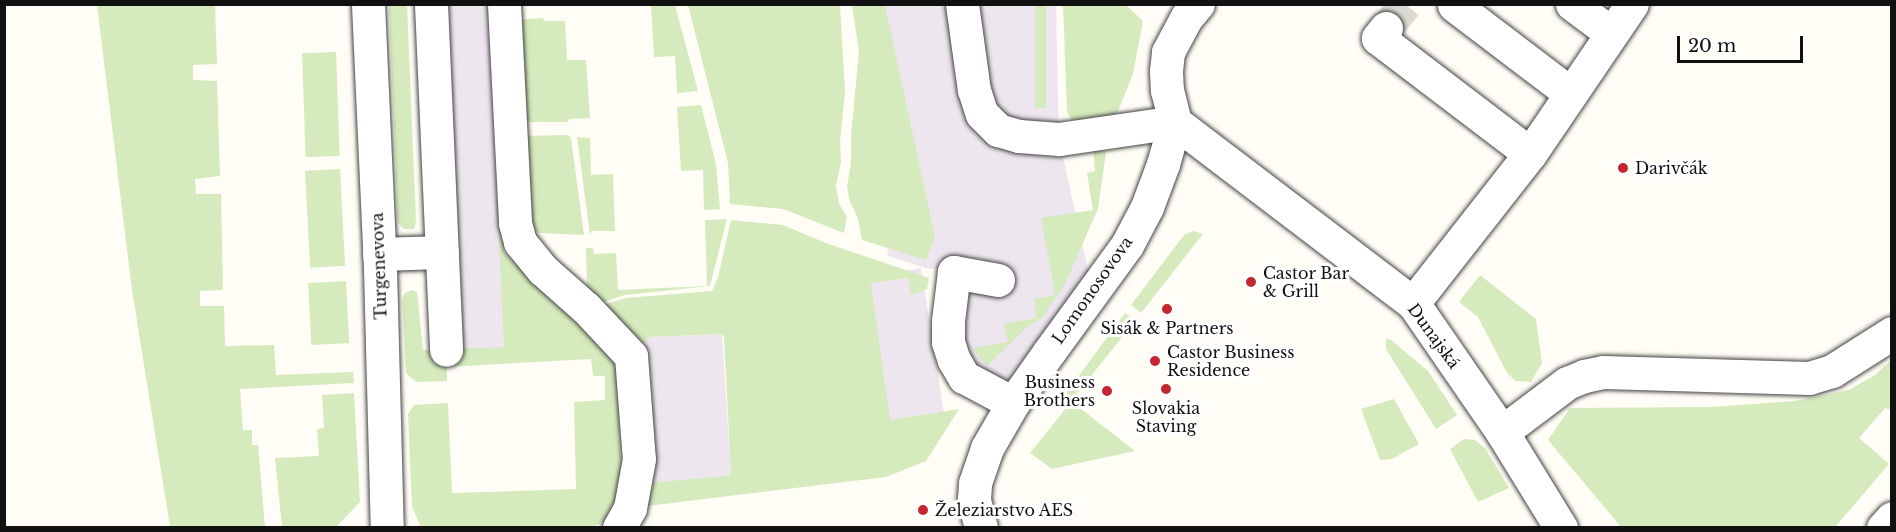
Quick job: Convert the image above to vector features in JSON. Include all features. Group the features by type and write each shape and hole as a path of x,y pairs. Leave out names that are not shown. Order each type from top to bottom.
{"street":[{"name":"Turgenevova","path":"368,4 379,254 387,528"},
{"path":"431,4 446,350"},
{"path":"504,4 515,223 520,242 543,270 586,308 631,356 639,459 630,508 619,528"},
{"path":"962,4 974,90 982,114 998,130 1018,136 1059,139 1174,122"},
{"name":"Lomonosovova","path":"981,528 974,499 979,465 1013,403 1127,245 1147,207 1174,122 1167,92 1168,52 1187,17 1198,4"},
{"path":"1572,4 1611,33"},
{"path":"1413,303 1530,154 1632,4"},
{"path":"1454,5 1570,93"},
{"path":"1386,28 1378,38 1530,154"},
{"name":"Dunajská","path":"1174,122 1413,303 1502,432 1561,528"},
{"path":"379,254 442,252"},
{"path":"998,280 954,272 948,342 954,360 964,377 1013,403"},
{"path":"1502,432 1567,383 1584,376 1603,372 1809,378 1832,371 1892,333"},
{"path":"1883,528 1892,518"}],"shaded area":[{"path":"431,5 504,5 504,350 431,350"},
{"path":"867,5 1056,5 1059,139 1093,292 1013,403 964,377 954,272 925,268 888,256"},
{"path":"921,268 944,414 862,427 839,281"},
{"path":"722,334 731,475 646,484 644,344 650,337"}],"green space":[{"path":"97,5 215,5 217,64 193,65 193,80 217,81 220,176 195,179 196,194 221,194 223,290 200,291 200,306 224,306 225,346 274,345 276,375 353,372 354,383 240,389 243,430 252,430 252,445 258,445 265,527 170,527 132,290"},
{"path":"389,5 407,5 416,222 414,229 404,229 398,223"},
{"path":"651,5 675,5 698,91 677,93 675,56 654,57"},
{"path":"688,5 840,5 845,92 840,141 841,162 836,186 839,204 847,217 844,233 783,209 730,204 728,163"},
{"path":"852,5 885,5 935,237 926,260 862,240 858,219 849,199 847,186 851,164 851,136 859,52"},
{"path":"1035,5 1046,5 1046,108 1035,108"},
{"path":"1063,5 1126,5 1143,21 1133,74 1116,116 1078,121 1071,119 1067,112"},
{"path":"543,18 544,21 565,21 567,60 586,60 590,118 569,119 568,122 519,122 514,20"},
{"path":"336,52 340,156 306,157 302,53"},
{"path":"493,105 497,105 504,252 604,345 617,369 622,478 609,520 586,528 421,527 412,507 408,414 414,405 448,403 452,493 576,489 574,402 605,400 605,376 593,376 591,359 447,367 447,381 416,382 406,373 402,300 405,293 412,290 417,292 423,350 504,347"},
{"path":"701,105 716,164 720,209 704,210 703,170 681,171 677,107"},
{"path":"568,135 571,138 584,235 540,233 530,227 520,136"},
{"path":"577,137 590,138 591,175 613,174 615,231 592,231 590,235"},
{"path":"1093,146 1104,147 1106,152 1098,209 1065,284 1042,318 1028,326 987,366 972,348 1008,342 1004,324 1036,318 1034,299 1055,295 1041,218 1093,210 1087,173 1095,171"},
{"path":"340,169 345,266 310,268 305,171"},
{"path":"727,219 710,286 625,295 600,303 587,290 586,248 593,248 594,254 616,253 618,290 707,286 705,220"},
{"path":"731,220 783,225 826,243 929,278 927,289 911,295 908,278 871,283 890,420 959,409 926,461 886,477 639,507 651,483 731,475 724,337 722,334 650,337 644,344 603,305 626,298 712,291 718,277"},
{"path":"1193,231 1203,234 1141,313 1131,305 1184,235"},
{"path":"1480,275 1536,319 1542,363 1531,382 1516,381 1507,373 1478,317 1459,302"},
{"path":"346,281 349,343 311,345 308,283"},
{"path":"1125,313 1135,321 1071,401 1135,451 1052,469 1030,453 1071,402 1064,396"},
{"path":"1386,339 1391,340 1428,371 1457,415 1436,429 1386,349"},
{"path":"1891,360 1891,410 1885,408 1859,438 1889,464 1835,527 1621,527 1548,440 1570,408 1712,407 1795,401 1849,390 1875,375"},
{"path":"354,393 360,502 336,527 282,527 275,458 319,456 317,429 324,428 322,395"},
{"path":"1394,399 1419,444 1392,459 1380,460 1361,409"},
{"path":"1464,439 1475,440 1485,448 1509,488 1478,502 1450,449"}],"tunnel":[{"path":"1386,28 1406,4"}],"place":[{"name":"Darivčák","path":"1623,168"},
{"name":"Castor Bar & Grill","path":"1251,282"},
{"name":"Sisák & Partners","path":"1167,309"},
{"name":"Castor Business Residence","path":"1155,361"},
{"name":"Slovakia Staving","path":"1166,389"},
{"name":"Business Brothers","path":"1107,391"},
{"name":"Železiarstvo AES","path":"923,510"}]}
